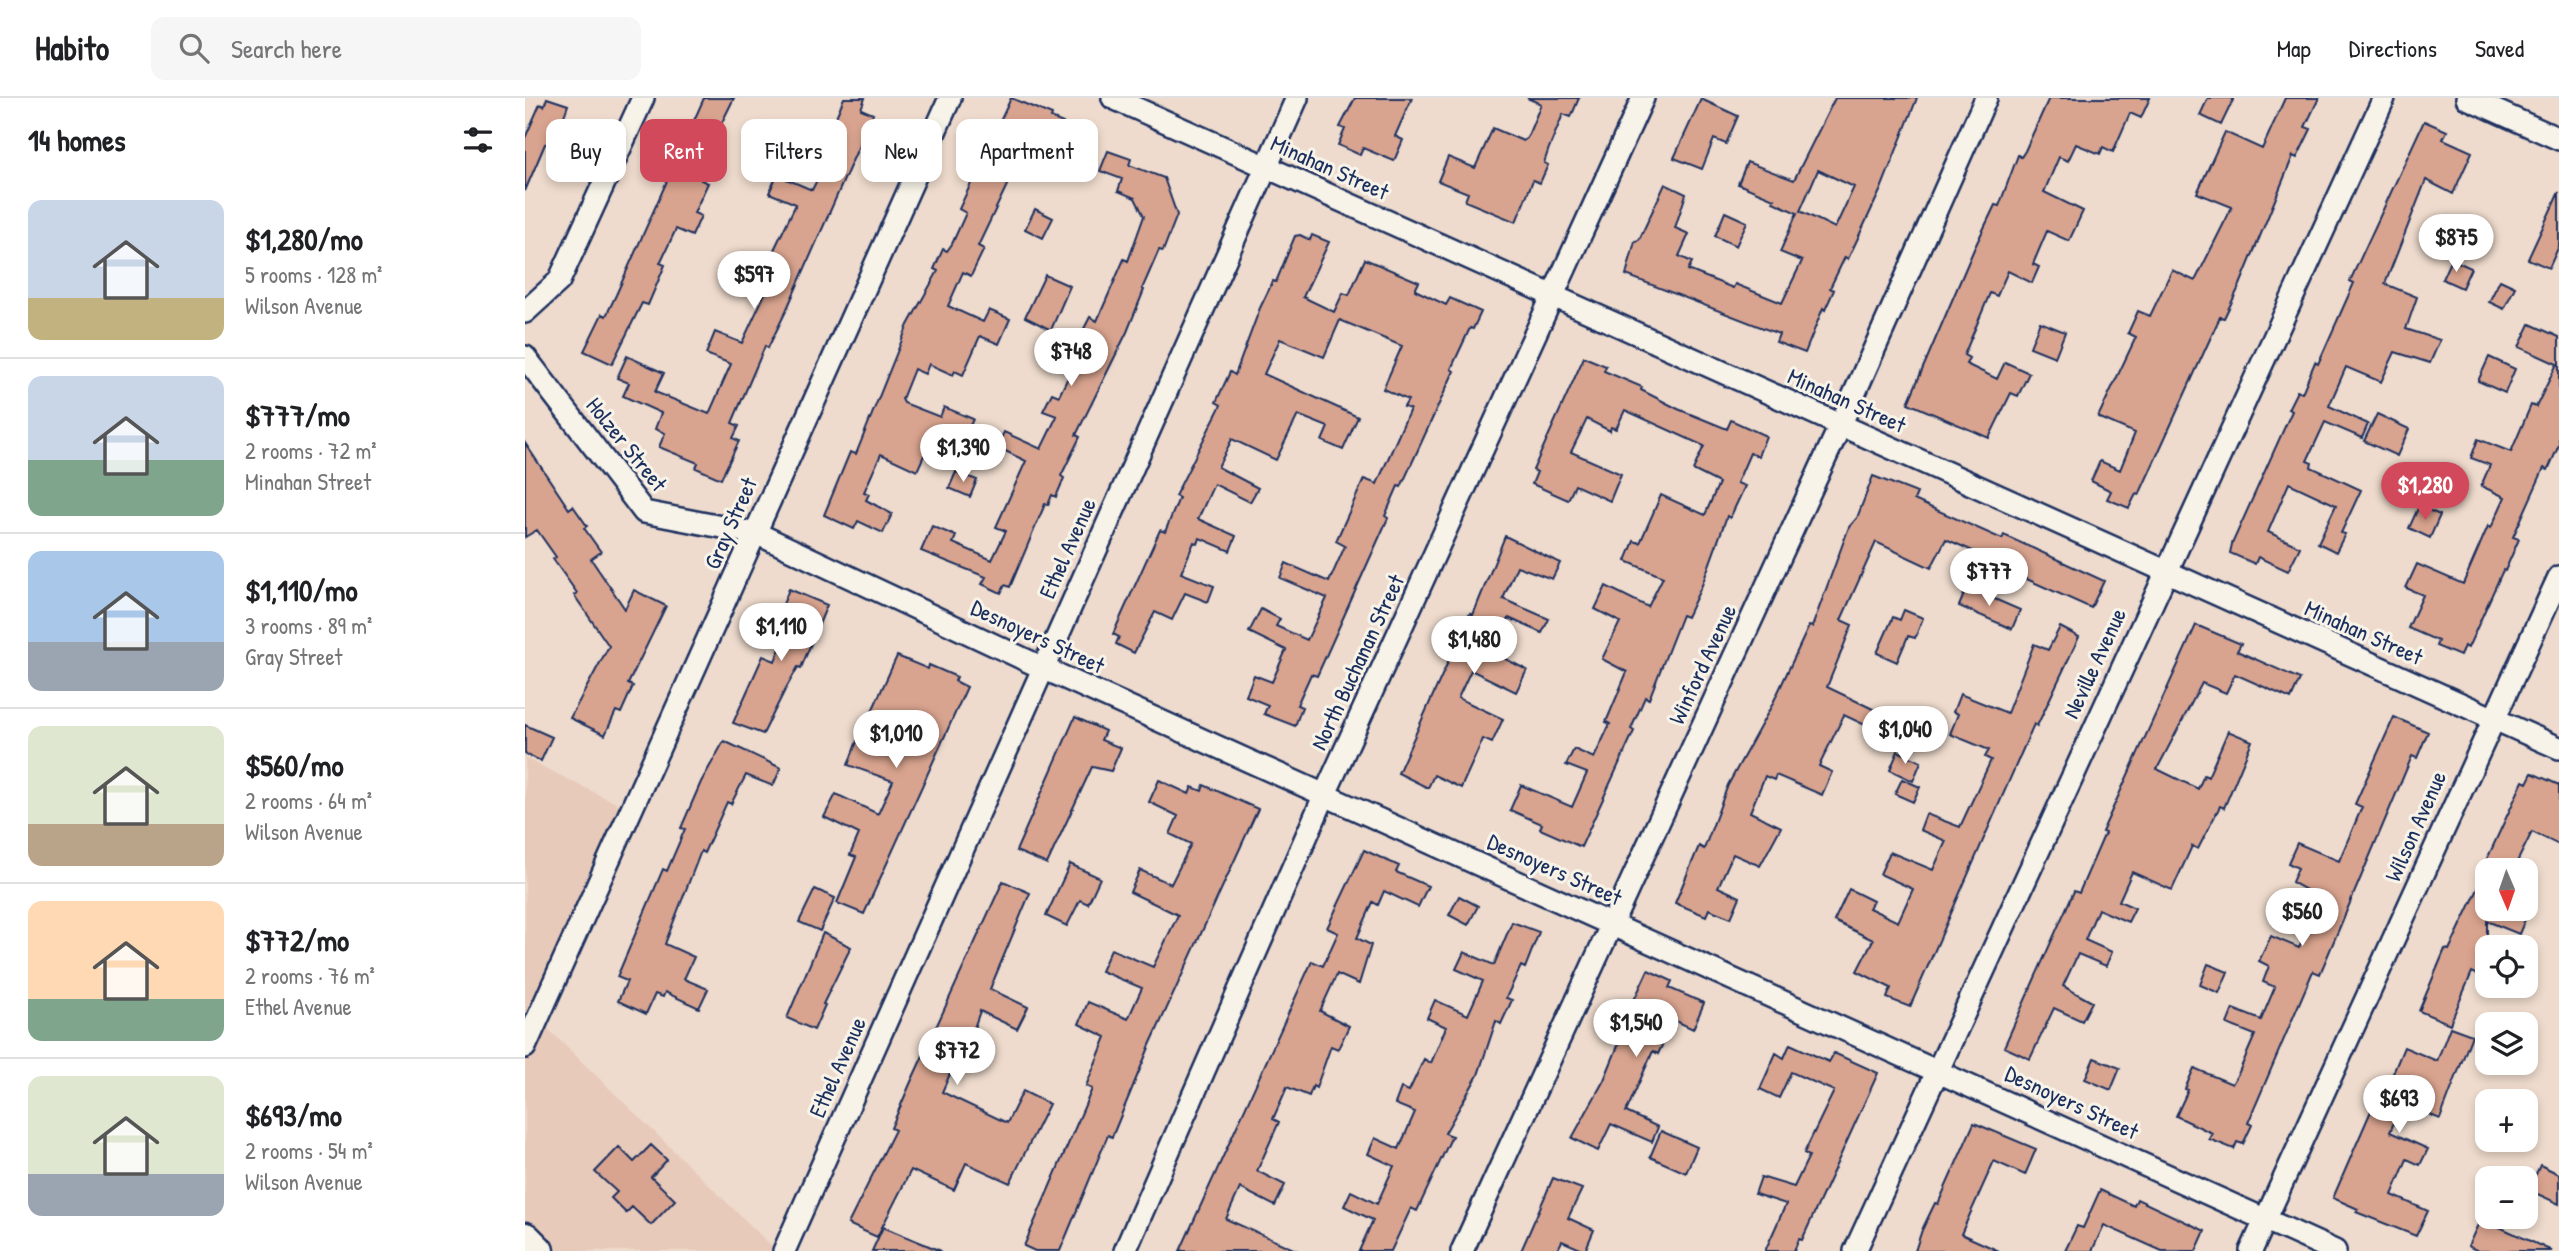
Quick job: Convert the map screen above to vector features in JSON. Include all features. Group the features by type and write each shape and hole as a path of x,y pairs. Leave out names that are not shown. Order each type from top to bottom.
{"main road":[{"path":"525,1239 537,1251"}],"street":[{"path":"525,312 559,281 643,98"},
{"name":"Gray Street","path":"525,1047 950,98"},
{"name":"Minahan Street","path":"1113,98 2559,748"},
{"name":"Ethel Avenue","path":"785,1251 1297,98"},
{"name":"North Buchanan Street","path":"1125,1251 1325,794 1643,98"},
{"name":"Winford Avenue","path":"1462,1251 1840,426 1986,98"},
{"name":"Neville Avenue","path":"1855,1251 2383,98"},
{"path":"2467,98 2559,139"},
{"name":"Holzer Street","path":"525,357 644,512 754,533"},
{"name":"Desnoyers Street","path":"754,533 1043,668 2336,1251"},
{"name":"Wilson Avenue","path":"2251,1251 2559,576"}],"shaded area":[{"path":"525,758 632,811 538,1019 777,1251 537,1251 525,1239"}],"building":[{"path":"547,98 568,105 563,119 546,119 546,144 525,191 525,138 540,104 544,106"},
{"path":"704,98 734,98 724,119 695,119"},
{"path":"844,98 865,98 861,109 873,114 871,119 861,119 861,141 847,173 847,119 835,119"},
{"path":"1011,98 1052,115 1053,119 1001,119"},
{"path":"1355,98 1412,98 1395,136 1403,140 1394,161 1363,148 1360,155 1338,145 1345,129 1340,127"},
{"path":"1527,98 1579,98 1571,117 1563,114 1544,163 1548,165 1540,183 1533,180 1516,222 1465,201 1468,193 1438,181 1448,157 1475,168 1493,128 1523,141 1527,138 1541,104"},
{"path":"1835,98 1917,98 1881,189 1848,259 1845,257 1830,288 1834,290 1825,310 1823,308 1805,353 1776,342 1779,334 1626,275 1635,241 1639,240 1665,184 1686,194 1675,228 1689,234 1679,256 1692,262 1688,270 1733,288 1735,284 1782,303 1802,261 1780,252 1797,213 1773,202 1774,199 1738,184 1747,162 1794,180","holes":["1818,170 1854,187 1835,228 1800,211"]},
{"path":"2049,98 2150,98 2141,118 2130,113 2113,152 2103,147 2100,154 2076,144 2068,161 2059,157 2044,192 2083,211 2069,241 2047,231 2033,264 2039,267 2032,283 2008,271 1997,296 1990,293 1964,355 1969,358 1966,364 1997,379 2005,362 2029,373 2018,396 2011,393 1989,438 1908,403 1974,249 1995,205 1999,206 2018,155 2021,157 2025,151"},
{"path":"2208,98 2234,98 2221,125 2200,115"},
{"path":"2285,98 2319,98 2305,127 2311,129 2297,158 2293,156 2240,285 2224,318 2220,317 2139,495 2136,494 2129,508 2107,499 2111,491 2091,481 2100,461 2120,470 2135,433 2098,417 2136,337 2128,333 2138,311 2150,316 2172,270 2195,281 2232,207 2197,193 2225,132 2262,149"},
{"path":"1701,99 1738,116 1726,144 1714,139 1702,169 1674,158"},
{"path":"2424,121 2447,131 2443,139 2472,152 2453,194 2426,180 2385,284 2417,297 2406,329 2440,340 2430,363 2395,352 2381,382 2346,367 2329,406 2368,424 2362,438 2325,422 2307,461 2312,463 2311,467 2361,490 2341,533 2345,534 2336,552 2318,543 2336,505 2289,483 2268,532 2300,547 2288,571 2258,557 2255,564 2230,553 2232,544 2292,411 2288,409 2297,391 2302,393 2315,362 2318,364 2354,283 2350,281"},
{"path":"1108,151 1131,159 1129,165 1164,178 1177,215 1163,251 1159,250 1142,289 1144,290 1127,332 1076,435 1080,437 1061,476 1064,478 1056,497 1052,495 1048,505 1045,504 1010,587 1005,585 1001,593 982,584 986,577 921,551 932,526 956,536 953,543 992,560 1006,531 996,527 1026,461 997,447 1004,432 1041,449 1057,416 1043,411 1052,393 1059,396 1074,365 1067,362 1090,317 1097,321 1124,259 1128,261 1144,216 1135,198 1118,191 1122,179 1100,171"},
{"path":"666,182 708,183 694,213 701,216 692,236 676,229 660,263 665,265 648,305 642,303 612,364 584,351 602,314 606,316"},
{"path":"774,182 793,182 812,190 816,182 843,182 786,311 768,348 765,346 732,423 739,426 733,438 739,441 721,479 696,468 698,463 659,447 665,433 655,429 661,413 623,396 629,383 617,378 627,356 664,373 655,392 709,414 731,364 706,354 715,332 742,343 782,257 772,254 796,204 769,193"},
{"path":"972,182 1008,182 978,246 984,249 971,276 963,272 948,306 983,322 989,310 1010,319 999,344 980,336 963,375 955,371 953,375 929,364 925,374 914,369 902,399 904,403 940,417 944,407 973,419 954,461 926,451 917,471 881,454 864,492 869,494 866,500 892,514 883,533 858,521 854,529 824,515 850,452 856,454 908,325 938,271 934,269 943,249 947,251 952,244 966,213 959,209"},
{"path":"2559,192 2559,246 2549,268 2528,259"},
{"path":"1035,209 1053,218 1043,238 1025,229"},
{"path":"1725,212 1747,222 1736,246 1715,236"},
{"path":"1300,235 1310,240 1312,235 1329,242 1303,297 1334,312 1343,293 1349,295 1365,259 1419,282 1415,290 1446,305 1450,298 1481,312 1473,329 1470,328 1451,369 1454,371 1401,487 1398,486 1385,516 1388,518 1317,676 1311,674 1297,705 1302,707 1295,726 1264,714 1268,705 1246,696 1254,675 1272,682 1286,650 1249,632 1261,609 1280,619 1276,626 1307,640 1327,598 1280,578 1286,563 1329,582 1345,546 1336,541 1364,479 1377,484 1410,409 1404,407 1408,400 1383,389 1402,346 1340,320 1324,357 1280,339 1264,374 1358,417 1343,450 1322,441 1328,427 1298,415 1276,460 1232,439 1218,467 1258,488 1250,502 1214,484 1198,519 1236,536 1230,551 1200,538 1198,544 1194,542 1181,573 1214,586 1208,602 1185,593 1172,620 1155,612 1134,653 1116,644 1119,637 1113,634 1160,530 1165,532 1179,498 1175,496 1221,405 1216,402 1230,372 1235,375 1260,308 1273,281 1276,282 1295,236"},
{"path":"2451,259 2471,268 2462,288 2442,279"},
{"path":"1045,275 1070,286 1051,330 1025,317"},
{"path":"2500,280 2515,287 2504,309 2489,302"},
{"path":"2040,322 2065,332 2055,357 2030,347"},
{"path":"2530,324 2559,337 2559,445 2548,470 2544,468 2513,537 2519,539 2505,571 2503,570 2468,648 2464,646 2460,656 2436,646 2438,641 2408,628 2423,595 2406,588 2417,564 2463,584 2488,526 2491,528 2505,497 2481,486 2490,465 2471,458 2478,439 2511,452 2531,405 2536,407 2557,364 2519,347"},
{"path":"1584,357 1606,366 1604,371 1642,387 1641,390 1678,409 1727,429 1731,420 1766,436 1758,456 1750,453 1737,483 1745,486 1730,518 1727,516 1702,585 1687,617 1682,615 1649,699 1645,697 1631,729 1634,731 1581,847 1540,829 1542,824 1510,810 1521,785 1572,807 1587,773 1566,765 1574,749 1594,758 1610,724 1606,722 1627,672 1602,659 1620,622 1595,609 1606,586 1648,607 1663,577 1626,561 1634,541 1640,543 1661,495 1705,515 1719,483 1693,470 1704,446 1625,410 1616,429 1611,427 1610,431 1587,419 1571,452 1621,474 1610,501 1575,485 1568,500 1532,484 1537,472 1533,470"},
{"path":"2489,357 2515,369 2505,393 2478,381"},
{"path":"2377,414 2409,429 2397,456 2364,441"},
{"path":"525,443 569,509 573,506 587,526 584,528 601,552 591,559 625,609 634,590 666,606 628,684 633,686 621,713 616,711 605,735 570,718 609,646 574,595 577,593 537,530 525,537"},
{"path":"956,472 977,480 970,497 949,488"},
{"path":"1873,476 1917,493 1914,500 2002,539 2004,535 2104,581 2091,608 1991,563 1993,560 1946,539 1931,568 1876,542 1841,620 1852,625 1827,687 1875,710 1867,726 1844,715 1819,766 1832,772 1822,795 1776,775 1774,780 1765,776 1750,812 1781,827 1760,866 1733,854 1718,887 1740,897 1731,918 1709,909 1706,916 1675,903 1699,846 1704,849 1728,785 1772,705 1809,626 1812,627 1849,527 1857,518"},
{"path":"2419,506 2440,515 2430,538 2409,528"},
{"path":"1505,536 1560,563 1552,579 1517,566 1503,599 1549,619 1542,633 1509,618 1494,653 1527,670 1516,692 1471,670 1458,698 1503,719 1492,743 1483,739 1461,788 1434,775 1428,788 1398,773 1470,613 1473,615"},
{"path":"1967,587 2020,610 2012,629 1959,606"},
{"path":"789,589 827,605 801,668 798,667 763,734 733,723 763,656 775,661 792,618 780,612"},
{"path":"1904,610 1923,618 1915,638 1908,636 1897,662 1877,653 1893,617 1900,620"},
{"path":"2196,625 2241,644 2237,651 2300,679 2291,699 2235,674 2226,693 2202,683 2157,769 2198,789 2204,775 2208,777 2228,731 2252,741 2224,808 2220,806 2198,849 2192,846 2172,890 2132,872 2119,901 2135,908 2128,922 2098,909 2085,940 2112,952 2106,966 2078,954 2063,986 2092,1002 2082,1021 2054,1008 2030,1059 2004,1047 2074,891 2079,893 2105,833 2102,832"},
{"path":"2060,627 2079,637 2037,726 2034,724 1910,1007 1887,998 1891,988 1857,971 1873,940 1834,921 1849,889 1873,901 1869,908 1898,922 1913,889 1880,874 1890,852 1933,870 1946,841 1920,830 1926,814 1960,827 1991,760 1985,757 1989,750 1950,734 1958,714 1953,712 1960,694 2007,713 2034,644 2048,650"},
{"path":"897,656 957,677 955,681 967,687 864,914 837,903 856,857 850,855 859,834 824,817 836,794 878,814 893,781 848,765 857,741 897,756 908,727 872,711"},
{"path":"1075,717 1105,731 1101,740 1121,748 1111,771 1092,767 1047,864 1016,851"},
{"path":"2394,717 2428,732 2417,758 2412,756 2320,974 2313,971 2248,1123 2252,1125 2243,1144 2237,1142 2234,1149 2209,1139 2212,1133 2176,1116 2188,1090 2185,1089 2194,1068 2232,1084 2239,1072 2255,1035 2227,1024 2233,1009 2261,1020 2275,987 2263,982 2269,966 2259,961 2271,936 2299,948 2322,899 2292,882 2298,868 2288,863 2297,843 2339,861 2362,807 2355,804"},
{"path":"525,725 552,737 541,761 525,754"},
{"path":"724,741 781,768 773,786 746,775 731,804 727,802 704,853 701,851 665,944 694,957 684,979 708,989 699,1008 665,992 663,997 655,994 646,1014 618,1001 627,981 617,977 663,869 667,871 685,829 681,828 701,782"},
{"path":"1898,751 1921,762 1913,781 1890,770"},
{"path":"2532,773 2559,785 2559,845 2532,832 2519,858 2488,858 2523,781 2527,783"},
{"path":"1902,779 1920,787 1913,802 1895,794"},
{"path":"1159,780 1189,794 1192,787 1202,791 1204,785 1258,809 1150,1045 1112,1137 1108,1135 1060,1251 1035,1251 1024,1246 1092,1089 1086,1086 1106,1037 1079,1024 1088,1002 1128,1019 1142,988 1101,971 1111,949 1153,967 1178,915 1130,892 1140,870 1171,884 1191,844 1170,834 1178,816 1149,802"},
{"path":"1364,850 1399,866 1396,872 1428,886 1418,907 1384,891 1378,905 1373,902 1357,938 1371,945 1359,984 1337,974 1320,1011 1349,1026 1338,1049 1331,1046 1316,1088 1313,1086 1309,1096 1287,1087 1273,1119 1279,1122 1257,1171 1285,1185 1275,1206 1240,1188 1226,1219 1298,1251 1180,1251 1312,961 1323,966 1338,933 1327,928"},
{"path":"1070,864 1100,878 1088,904 1080,900 1067,926 1046,916"},
{"path":"1003,881 1030,893 990,989 1028,1007 1017,1029 980,1011 963,1060 957,1058 942,1092 1007,1123 1023,1091 1049,1104 1010,1183 966,1163 954,1190 911,1170 877,1237 848,1224 895,1130 891,1128 910,1084"},
{"path":"815,889 835,898 820,931 799,922"},
{"path":"2475,895 2475,921 2487,921 2487,935 2475,935 2475,973 2472,972 2450,1024 2419,1011 2445,949 2449,950"},
{"path":"1459,896 1478,906 1468,925 1449,915"},
{"path":"2487,921 2524,921 2519,934"},
{"path":"1512,922 1539,932 1525,968 1521,966 1506,998 1512,1000 1501,1024 1496,1021 1478,1075 1445,1133 1452,1136 1417,1211 1411,1208 1391,1251 1359,1251 1373,1220 1344,1206 1351,1191 1377,1204 1394,1166 1368,1154 1375,1138 1399,1149 1415,1112 1395,1104 1401,1088 1409,1091 1424,1059 1431,1063 1446,1027 1427,1018 1435,1000 1468,1015 1483,981 1456,969 1464,952 1494,965"},
{"path":"823,933 851,947 823,1004 825,1005 814,1030 787,1018"},
{"path":"2208,964 2228,972 2219,993 2200,985"},
{"path":"1648,970 1672,981 1669,988 1704,1003 1693,1029 1674,1020 1658,1054 1653,1051 1626,1112 1658,1127 1652,1142 1611,1124 1598,1151 1572,1138 1604,1080 1620,1041 1616,1039"},
{"path":"2450,1027 2472,1035 2440,1119 2402,1103 2390,1132 2428,1149 2420,1165 2407,1159 2392,1195 2428,1211 2416,1236 2356,1212 2358,1209 2333,1198 2384,1081 2389,1083 2404,1047 2437,1061"},
{"path":"1790,1044 1829,1062 1834,1053 1878,1073 1802,1240 1799,1239 1794,1251 1765,1251 1786,1204 1755,1194 1761,1177 1794,1187 1809,1156 1804,1153 1834,1091 1791,1072 1779,1098 1760,1089 1776,1053 1784,1058"},
{"path":"2094,1058 2120,1068 2111,1090 2085,1079"},
{"path":"1974,1123 2036,1149 2025,1175 1994,1161 1961,1234 1999,1251 1915,1251 1922,1230 1935,1203 1938,1204"},
{"path":"1661,1131 1697,1147 1686,1173 1650,1157"},
{"path":"651,1145 667,1160 651,1177 675,1200 651,1225 632,1207 626,1213 611,1198 617,1192 595,1172 619,1147 634,1162"},
{"path":"2540,1165 2559,1174 2559,1204 2538,1194"},
{"path":"1553,1178 1582,1189 1568,1218 1594,1230 1585,1251 1562,1241 1557,1251 1521,1251"},
{"path":"2100,1190 2134,1206 2137,1199 2205,1231 2196,1251 2162,1251 2104,1225 2092,1251 2065,1251 2077,1226 2083,1228"},
{"path":"883,1227 941,1251 872,1251"},
{"path":"2476,1229 2504,1229 2552,1251 2478,1251 2468,1246"}]}
